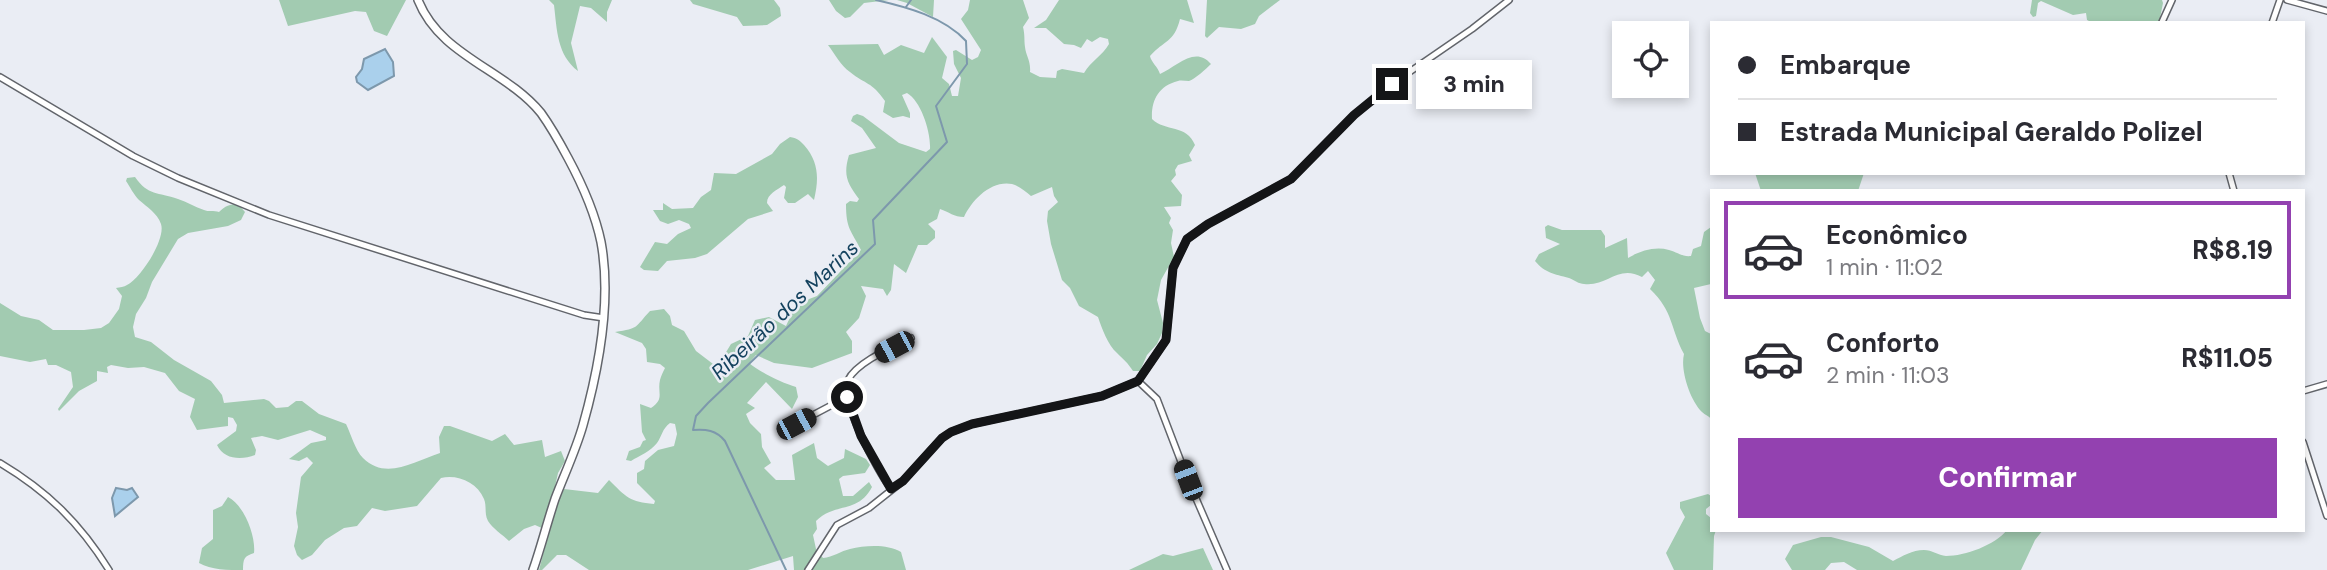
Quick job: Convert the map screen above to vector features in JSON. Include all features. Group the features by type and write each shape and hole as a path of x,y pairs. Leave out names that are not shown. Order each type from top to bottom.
{"main road":[{"path":"418,0 437,32 460,53 485,67 540,112 578,177 601,241 604,318 583,427 554,503 533,570"}],"street":[{"path":"808,570 837,525 869,508 903,481 942,438 951,432 972,424 1102,396 1138,381 1166,340 1173,268 1187,239 1208,224 1291,179 1354,115 1392,84 1509,0"},
{"path":"2162,21 2172,0"},
{"path":"2273,21 2280,0"},
{"path":"2287,0 2327,11"},
{"path":"0,77 133,156 178,178 269,215 584,315 604,318"},
{"path":"891,489 861,436 845,389 848,380 863,364 911,338"},
{"path":"1138,381 1157,399 1227,570"},
{"path":"2305,390 2327,384"},
{"path":"796,424 847,397"},
{"path":"2305,448 2327,516"},
{"path":"0,463 58,503 109,570"}],"green space":[{"path":"279,0 406,0 387,36 374,31 366,12 355,11 288,26"},
{"path":"549,0 612,0 607,12 607,22 591,8 580,6 571,43 578,71 562,50 554,5"},
{"path":"690,0 774,0 780,8 781,16 767,25 743,26 737,17 693,4"},
{"path":"829,0 889,0 864,3 850,17 845,18"},
{"path":"897,0 934,0 933,17 907,3"},
{"path":"970,0 1023,0 1029,18 1023,27 1030,72 1040,77 1056,78 1057,71 1062,69 1084,73 1109,44 1108,39 1100,37 1092,42 1087,39 1081,48 1064,44 1046,28 1034,28 1046,20 1059,0 1187,0 1194,23 1180,19 1172,37 1150,56 1160,74 1192,57 1205,59 1211,64 1189,81 1178,81 1165,87 1157,95 1153,106 1152,119 1163,126 1187,134 1195,145 1189,155 1192,161 1178,165 1176,175 1171,181 1182,195 1181,206 1164,207 1171,218 1169,223 1173,230 1171,243 1174,257 1161,280 1157,300 1163,323 1162,333 1140,371 1133,371 1114,350 1098,317 1079,306 1070,288 1062,280 1047,221 1048,211 1058,202 1052,187 1031,196 1012,184 990,188 972,204 964,217 940,209 937,219 928,224 935,231 935,238 927,245 918,245 906,273 894,264 891,290 887,296 883,289 861,286 866,296 859,318 846,332 852,341 852,353 812,368 774,363 756,355 749,363 771,377 796,387 798,397 792,409 766,382 747,403 755,408 746,414 750,423 761,434 762,447 771,463 764,468 776,480 795,480 792,455 814,443 817,458 828,466 844,458 845,449 866,459 870,465 865,473 839,479 843,496 853,496 869,482 872,487 860,501 831,511 816,521 817,529 813,535 816,549 823,558 856,548 890,548 901,552 906,570 794,570 793,556 748,570 589,570 566,555 557,555 539,570 549,525 544,529 535,525 524,529 509,541 488,521 484,499 477,488 453,477 441,478 417,506 385,511 372,508 357,526 344,528 302,560 294,546 298,527 296,513 301,477 313,463 307,457 299,461 289,459 311,443 326,440 326,437 310,430 278,440 262,436 251,438 256,450 255,455 245,458 229,456 217,445 236,431 237,425 233,418 228,417 228,426 197,430 190,417 195,399 179,391 165,373 144,367 111,365 107,367 108,373 97,371 97,381 79,391 59,411 73,387 71,372 56,365 48,365 46,359 30,362 0,356 0,303 21,316 39,320 53,330 101,328 109,323 119,309 122,296 116,288 127,285 139,275 151,258 162,231 161,224 152,210 137,198 126,181 127,178 135,177 149,190 206,211 219,212 232,204 238,204 245,212 241,220 228,226 188,233 178,239 152,282 136,314 133,327 135,337 151,342 174,360 211,381 222,395 224,403 264,399 276,408 288,407 296,401 302,401 319,414 346,424 360,455 372,465 381,468 401,467 440,453 439,437 444,426 492,441 505,434 514,445 542,440 545,457 561,451 565,461 558,473 551,505 555,510 564,489 598,493 609,480 629,498 654,504 655,501 637,483 637,473 644,469 645,461 658,450 674,446 677,434 675,424 667,425 652,448 631,461 626,460 629,451 640,447 646,440 642,432 640,404 651,408 658,402 660,380 665,368 660,364 647,362 646,349 642,343 615,332 636,326 650,311 664,309 670,316 672,325 684,331 696,351 717,367 731,344 748,336 755,320 769,317 786,326 796,304 817,296 861,250 847,219 846,204 859,199 847,178 846,168 849,155 876,148 862,128 851,121 853,116 863,116 899,143 926,152 930,149 924,118 912,97 907,93 902,95 910,118 893,118 883,112 885,101 872,86 847,69 828,45 878,44 884,55 901,45 924,53 932,37 947,57 942,78 949,84 952,96 958,96 961,78 954,64 953,51 956,50 972,60 978,57 981,50 961,19 968,10"},
{"path":"1207,0 1280,0 1259,16 1255,24 1241,29 1219,27 1207,38"},
{"path":"2032,0 2162,0 2163,3 2159,21 2089,21 2086,13 2073,15 2041,1 2038,3 2036,16 2033,17 2030,13"},
{"path":"790,137 801,142 813,158 817,178 814,200 808,194 795,203 788,203 784,198 784,185 767,200 773,211 748,219 707,254 667,261 658,271 640,267 655,242 667,244 678,234 691,228 689,224 679,220 668,224 660,221 653,210 663,210 663,203 672,209 693,208 701,197 711,190 714,173 736,174 772,154"},
{"path":"1756,175 1863,175 1859,189 1760,189"},
{"path":"1548,225 1562,230 1601,230 1605,236 1605,248 1627,238 1628,258 1653,249 1691,256 1693,249 1701,246 1704,232 1710,228 1710,284 1694,288 1700,318 1705,331 1710,334 1710,418 1698,407 1690,393 1683,368 1684,354 1668,313 1650,289 1655,280 1648,271 1642,277 1626,273 1592,284 1580,283 1550,272 1535,261 1539,254 1560,244 1546,238 1545,227"},
{"path":"1710,495 1710,506 1706,509 1706,514 1710,517 1710,532 1715,532 1713,570 1674,570 1666,553 1685,517 1680,502"},
{"path":"228,497 244,514 253,538 254,553 245,558 243,570 226,570 199,563 202,548 213,539 213,510 222,506"},
{"path":"2005,532 2041,532 2021,570 1857,570 1844,562 1831,563 1825,570 1792,570 1785,559 1793,545 1821,537 1869,547 1893,561 1920,550 1946,556 1970,552"},
{"path":"1203,548 1213,570 1129,570 1163,554 1173,556"}],"water":[{"path":"385,49 393,62 394,76 368,90 357,82 356,77 362,69 364,59"},
{"path":"116,488 132,488 138,497 115,516 112,498"}],"waterway":[{"name":"Ribeirão dos Marins","path":"786,570 725,441 710,431 693,430 696,416 708,403 875,244 873,220 947,142 936,106 967,64 966,41 936,19 876,0"},
{"path":"906,7 911,0"}],"route":[{"path":"847,397 861,436 881,476 891,489 903,481 942,438 951,432 972,424 1102,396 1138,381 1166,340 1173,268 1187,239 1208,224 1291,179 1354,115 1392,84"}]}
